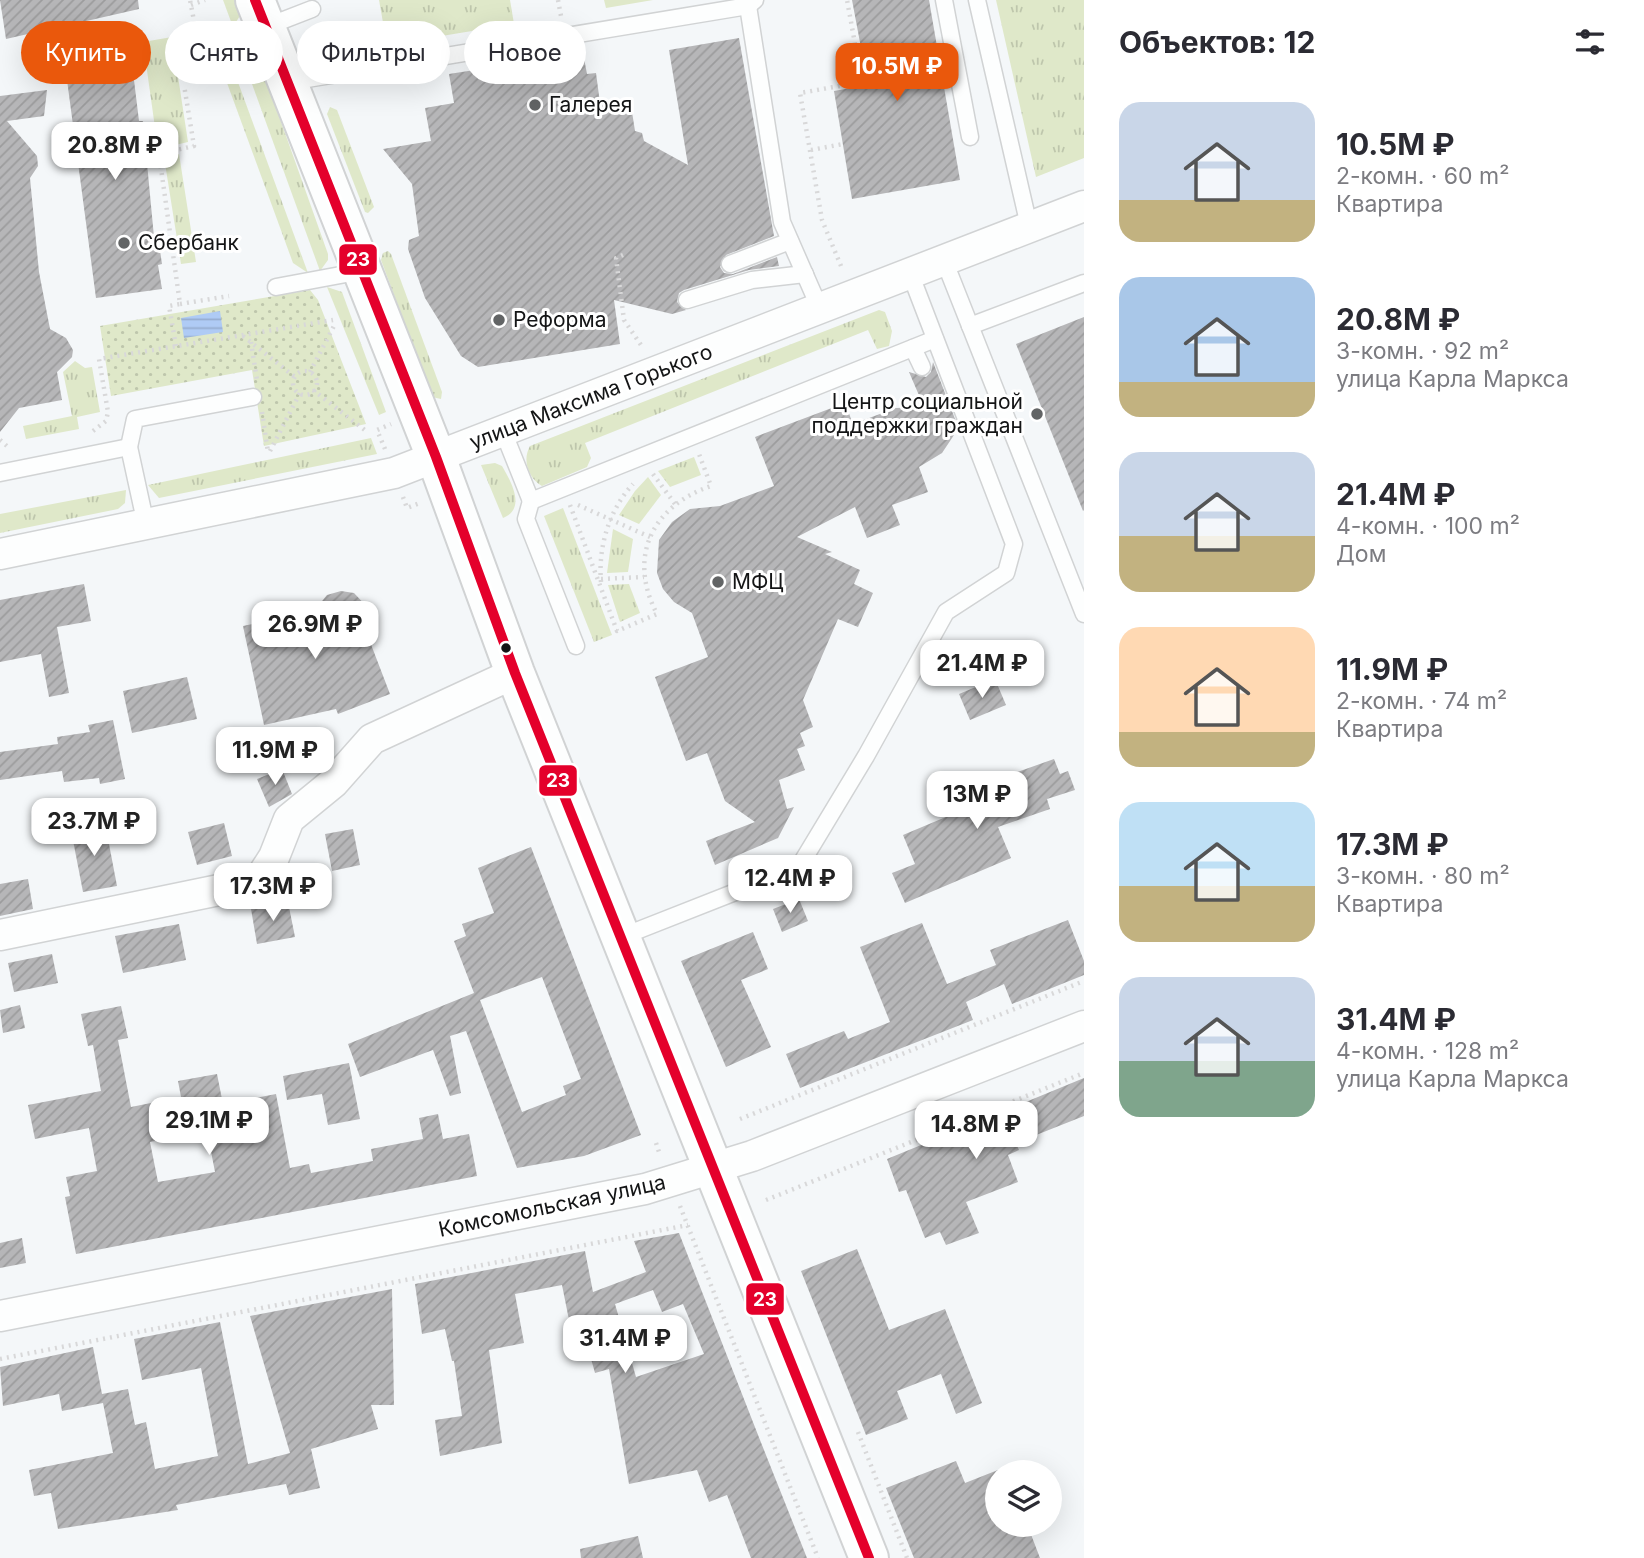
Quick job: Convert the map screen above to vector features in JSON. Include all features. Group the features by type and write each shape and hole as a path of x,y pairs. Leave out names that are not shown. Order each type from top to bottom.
{"main road":[{"path":"260,13 436,457 515,673 869,1558"}],"street":[{"name":"улица Максима Горького","path":"0,554 394,473 1084,206"},
{"path":"0,935 258,881 274,857 289,819 333,783 372,739 515,673"},
{"name":"Комсомольская улица","path":"0,1316 632,1192 752,1156 1084,1026"}],"lane":[{"path":"944,0 970,138"},
{"path":"977,0 1029,226"},
{"path":"286,82 751,3 782,222 820,309"},
{"path":"260,13 312,9"},
{"path":"730,264 790,241"},
{"path":"944,260 1084,614"},
{"path":"276,287 362,271"},
{"path":"687,300 752,280 804,274"},
{"path":"621,937 799,867 866,756 946,612 1006,573 1014,544 910,274"},
{"path":"970,326 1084,283"},
{"path":"531,501 935,339"},
{"path":"913,348 922,367"},
{"path":"146,525 129,447 135,419 253,397"},
{"path":"503,431 531,501 526,519 576,646"},
{"path":"0,473 129,447"}],"path":[{"path":"194,21 190,2 205,0"},
{"path":"841,266 822,220 800,93 862,82 847,0"},
{"path":"180,304 159,154 194,146 190,84"},
{"path":"811,150 843,145"},
{"path":"622,255 616,258 624,320 641,345"},
{"path":"613,293 621,292"},
{"path":"176,346 169,306 229,296"},
{"path":"87,433 106,421 108,412 99,359 334,322 310,372"},
{"path":"242,335 295,377"},
{"path":"302,371 310,372 316,380 313,390 306,394 300,393 294,387 295,377 302,371"},
{"path":"313,390 366,431"},
{"path":"270,451 300,393"},
{"path":"0,440 6,448 20,445"},
{"path":"650,537 568,500 617,631 657,614 644,577 650,537 663,515 675,504 711,486 697,450"},
{"path":"644,473 649,468 675,504"},
{"path":"603,593 600,579 604,540 610,520 618,503 637,480"},
{"path":"600,579 644,577"},
{"path":"740,1119 1084,981"},
{"path":"766,1200 1084,1073"},
{"path":"656,1143 818,1558"},
{"path":"0,1359 688,1225"},
{"path":"858,1432 907,1558"}],"green space":[{"path":"223,0 235,0 241,14 237,21 231,21"},
{"path":"379,0 510,0 514,21 464,21 464,32 450,35 450,21 383,21"},
{"path":"604,0 653,0 606,8"},
{"path":"996,0 1084,0 1084,158 1036,177"},
{"path":"165,38 165,84 179,84 188,142 158,149 149,84 151,84 151,41"},
{"path":"227,84 239,84 308,273 293,263"},
{"path":"252,84 268,84 328,254 328,260 320,271"},
{"path":"330,107 337,110 374,207 368,213 365,212 327,114"},
{"path":"179,154 196,262 181,264 164,157"},
{"path":"388,251 442,392 441,399 432,397 381,260 383,253"},
{"path":"327,287 342,292 386,412 379,415"},
{"path":"310,290 318,300 366,424 264,446 252,370 111,396 100,326"},
{"path":"879,310 885,312 892,331 889,346 877,349 868,330 585,443 591,458 587,467 542,486 530,474 527,457 530,446"},
{"path":"75,361 85,368 92,367 100,412 77,417 79,429 26,439 23,426 72,416 63,372"},
{"path":"371,438 377,454 159,498 148,485"},
{"path":"694,457 701,475 670,487 658,471"},
{"path":"495,463 502,466 515,495 514,508 503,518 481,465"},
{"path":"648,477 661,495 639,524 619,515"},
{"path":"126,490 125,503 118,509 0,533 0,514"},
{"path":"563,508 612,635 594,642 544,516"},
{"path":"613,529 633,539 628,572 607,573"},
{"path":"629,584 640,613 620,622 608,585"}],"water":[{"path":"220,311 223,332 184,338 181,318"}],"building":[{"path":"0,0 138,0 139,9 86,21 21,21 21,36 6,39"},
{"path":"852,0 929,0 960,180 852,199 834,91 868,85"},
{"path":"739,38 774,236 726,255 720,267 724,273 733,274 777,257 779,266 749,270 684,290 679,293 677,302 686,310 672,314 614,300 620,344 478,367 461,356 425,298 408,249 409,240 419,236 412,184 383,149 431,141 425,108 454,103 450,74 464,72 464,84 586,84 586,69 587,74 596,73 600,103 630,99 635,131 642,133 644,141 688,165 669,50"},
{"path":"68,84 134,84 139,121 143,121 154,237 158,237 162,264 158,265 162,289 96,298"},
{"path":"47,90 44,116 7,121 37,156 38,166 30,178 39,272 50,329 66,338 73,350 72,357 57,372 62,400 19,408 0,432 0,96"},
{"path":"1084,317 1084,510 1083,511 1016,344"},
{"path":"933,362 957,424 954,435 942,453 919,467 928,492 892,505 900,525 867,538 855,507 797,537 832,552 825,554 860,570 854,584 873,593 858,627 838,619 803,700 813,727 800,733 805,746 797,749 805,770 779,780 787,809 794,807 778,838 715,865 706,841 755,822 725,801 707,753 686,761 655,677 708,657 692,613 674,602 663,589 657,573 659,540 672,522 690,509 720,506 774,486 755,437 845,403 853,424 896,408 924,407 909,372 926,377 931,372"},
{"path":"84,584 91,621 57,627 69,693 49,697 41,654 0,662 0,600"},
{"path":"341,591 354,593 368,608 370,622 367,634 390,694 338,714 336,709 264,725 243,626 314,611 327,595"},
{"path":"187,677 197,719 132,733 123,691"},
{"path":"995,679 1006,705 970,720 959,694"},
{"path":"113,720 125,779 100,784 99,778 64,782 62,771 0,780 0,752 58,744 57,737 90,732 88,725"},
{"path":"1054,759 1060,774 1068,771 1075,790 1047,799 1050,809 998,827 1011,858 905,903 892,873 915,864 903,835 991,798 986,783"},
{"path":"282,769 292,794 269,807 257,779"},
{"path":"105,823 117,886 83,892 71,830"},
{"path":"224,823 232,856 197,865 188,832"},
{"path":"353,829 360,865 332,871 325,834"},
{"path":"531,847 641,1135 584,1156 517,1168 466,1031 450,1036 461,1093 450,1096 433,1050 360,1077 348,1044 474,993 454,941 466,936 462,924 494,913 478,868","holes":["542,977 581,1079 563,1086 566,1095 522,1112 480,1000"]},
{"path":"28,879 33,909 0,916 0,884"},
{"path":"799,899 808,921 782,932 773,909"},
{"path":"288,902 295,937 257,944 251,909"},
{"path":"1068,920 1084,961 1084,975 1012,1004 1004,984 966,1002 973,1020 800,1088 786,1054 844,1031 848,1039 890,1022 860,947 922,923 947,984 996,965 990,950"},
{"path":"179,924 186,960 123,973 115,936"},
{"path":"753,932 768,969 741,980 771,1047 726,1067 681,961"},
{"path":"52,954 58,983 14,992 8,963"},
{"path":"20,1005 25,1028 3,1033 0,1010"},
{"path":"121,1006 128,1038 118,1040 131,1107 181,1097 178,1081 217,1074 223,1104 276,1094 290,1168 309,1164 311,1173 373,1161 371,1149 423,1139 419,1118 438,1114 443,1139 469,1134 477,1176 76,1254 65,1197 70,1196 66,1177 97,1171 89,1128 35,1139 28,1105 101,1091 93,1045 88,1046 81,1014","holes":["207,1131 215,1172 158,1182 150,1142"]},
{"path":"349,1063 360,1119 328,1125 322,1094 287,1100 283,1076"},
{"path":"1084,1078 1084,1116 1016,1143 1019,1150 1008,1155 1018,1182 966,1202 979,1233 946,1245 940,1232 925,1238 906,1190 899,1192 887,1159"},
{"path":"679,1233 807,1558 751,1558 727,1495 709,1502 697,1470 629,1484 609,1369 595,1373 582,1327 571,1330 562,1285 515,1294 524,1343 489,1350 502,1443 440,1456 435,1420 462,1416 454,1361 445,1329 422,1334 415,1284 585,1251 593,1292 646,1272 634,1241","holes":["653,1290 662,1312 683,1304 704,1354 636,1377 615,1304"]},
{"path":"22,1238 26,1263 0,1268 0,1243"},
{"path":"857,1249 889,1330 945,1309 982,1403 956,1414 941,1374 897,1391 908,1419 866,1435 801,1271"},
{"path":"392,1289 394,1405 371,1405 378,1429 311,1449 320,1488 289,1495 286,1484 176,1505 178,1510 58,1529 51,1493 34,1496 29,1470 113,1453 103,1403 62,1411 59,1394 3,1406 0,1367 93,1347 102,1394 128,1389 135,1425 146,1422 155,1469 218,1456 201,1368 142,1380 134,1339 220,1322 248,1464 290,1453 250,1316"},
{"path":"956,1461 965,1483 985,1475 985,1537 1032,1537 1040,1558 914,1558 886,1488"},
{"path":"638,1536 643,1558 581,1558 580,1549"}],"transit line":[{"name":"23","path":"255,0 436,457 515,673 869,1558"}],"place":[{"name":"Галерея","path":"535,105"},
{"name":"Сбербанк","path":"124,243"},
{"name":"Реформа","path":"499,320"},
{"name":"Центр социальной поддержки граждан","path":"1037,414"},
{"name":"МФЦ","path":"718,582"}]}
